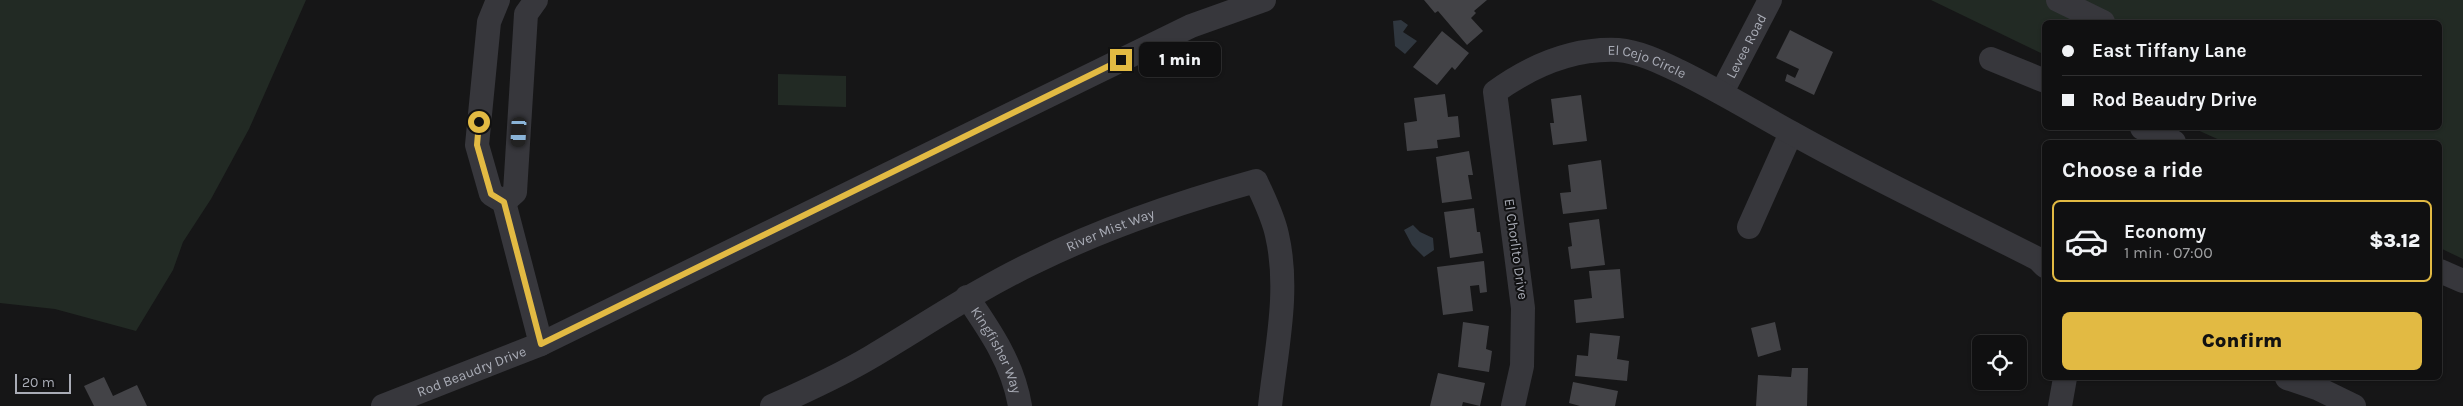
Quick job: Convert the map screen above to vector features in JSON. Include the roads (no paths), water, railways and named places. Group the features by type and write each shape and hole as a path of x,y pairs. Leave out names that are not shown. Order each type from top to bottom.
{"street":[{"path":"498,0 488,22 477,145 491,194 504,202 541,344"},
{"path":"504,202 516,192 526,14 536,0"},
{"name":"Rod Beaudry Drive","path":"383,406 541,344 1191,26 1264,0"},
{"name":"Levee Road","path":"1722,92 1770,0"},
{"path":"2058,0 2099,20"},
{"name":"El Cejo Circle","path":"1495,92 1522,74 1556,60 1590,52 1618,50 1639,54 1658,61 1722,92 1791,133 2038,259 2042,263"},
{"path":"1991,59 2042,80"},
{"name":"El Chorlito Drive","path":"1495,92 1524,308 1522,366 1513,406"},
{"path":"2147,130 2169,140"},
{"path":"1749,226 1791,133"},
{"name":"River Mist Way","path":"772,406 826,382 870,358 967,298 1034,262 1089,237 1186,202 1256,181 1268,207 1277,234 1282,262 1283,290 1270,406"},
{"path":"2442,272 2463,281"},
{"name":"Kingfisher Way","path":"967,298 997,341 1009,365 1020,406"},
{"path":"2060,406 2065,380"},
{"path":"2293,380 2317,388 2354,406"}]}
